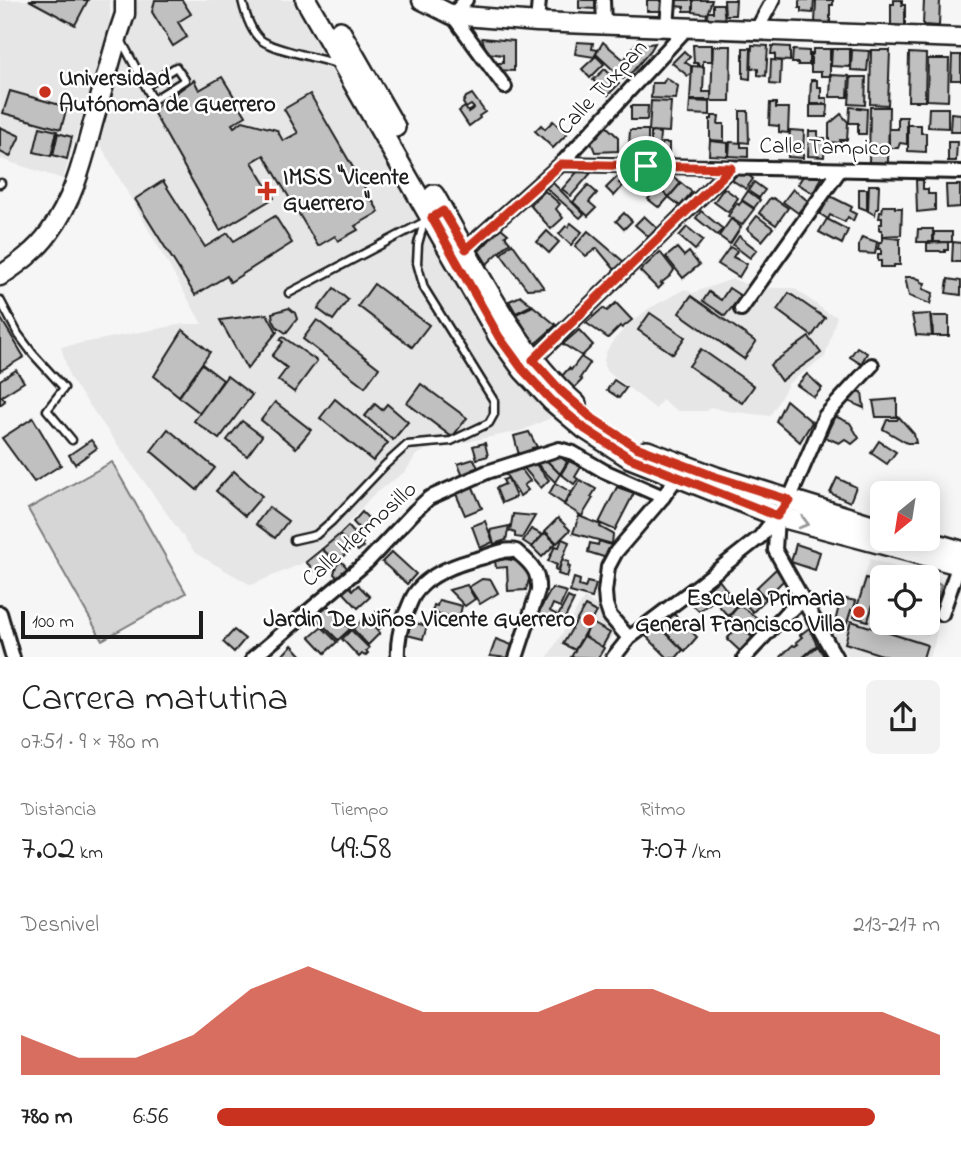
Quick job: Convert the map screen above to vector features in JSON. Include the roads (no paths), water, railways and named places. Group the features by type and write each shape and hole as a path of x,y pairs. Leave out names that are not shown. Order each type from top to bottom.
{"main road":[{"path":"0,276 35,249 49,233 79,174 125,14 125,0"},
{"path":"306,0 433,217 533,360 560,390 593,419 636,447 714,484 783,508 960,560"},
{"path":"321,0 433,217"},
{"path":"422,0 452,15 537,22 961,38"},
{"path":"460,254 499,337 523,370 552,401 585,429 630,458 677,477 714,484"},
{"path":"783,508 870,526"},
{"path":"940,550 960,560"}],"street":[{"path":"466,0 452,15 505,87"},
{"path":"537,22 539,0"},
{"path":"603,0 604,24"},
{"path":"667,27 669,0"},
{"path":"755,31 773,0"},
{"name":"Calle Tuxpan","path":"460,254 561,164 688,27"},
{"name":"Calle Tampico","path":"561,164 961,172"},
{"path":"533,360 731,168"},
{"path":"741,309 839,170"},
{"path":"836,657 775,550 783,508 825,416 872,365"},
{"name":"Calle Hermosillo","path":"253,657 368,561 429,498 487,472 559,449 573,453 604,471 663,497"},
{"path":"629,638 610,616 606,604 608,567 616,552 677,477"},
{"path":"613,657 629,638 760,537 783,508"},
{"path":"398,657 397,642 402,625 419,588 439,573 465,562 504,551 516,551 535,569 538,591 516,657"},
{"path":"942,614 960,560"},
{"path":"744,657 785,614 804,601"},
{"path":"0,613 13,657"}],"lane":[{"path":"242,0 251,27 261,40 344,66"},
{"path":"118,35 153,100"},
{"path":"145,106 185,80 176,67 146,86"},
{"path":"289,293 433,217"},
{"path":"294,540 316,535 407,446 451,441 489,423 494,414 494,401 424,288 417,263 418,244 433,217"},
{"path":"0,300 18,334 64,388 47,410 72,440"}],"place":[{"name":"Universidad Autónoma de Guerrero","path":"45,92"},
{"name":"IMSS \"Vicente Guerrero\"","path":"267,191"},
{"name":"Escuela Primaria General Francisco Villa","path":"859,612"},
{"name":"Jardin De Niños Vicente Guerrero","path":"589,620"}]}
